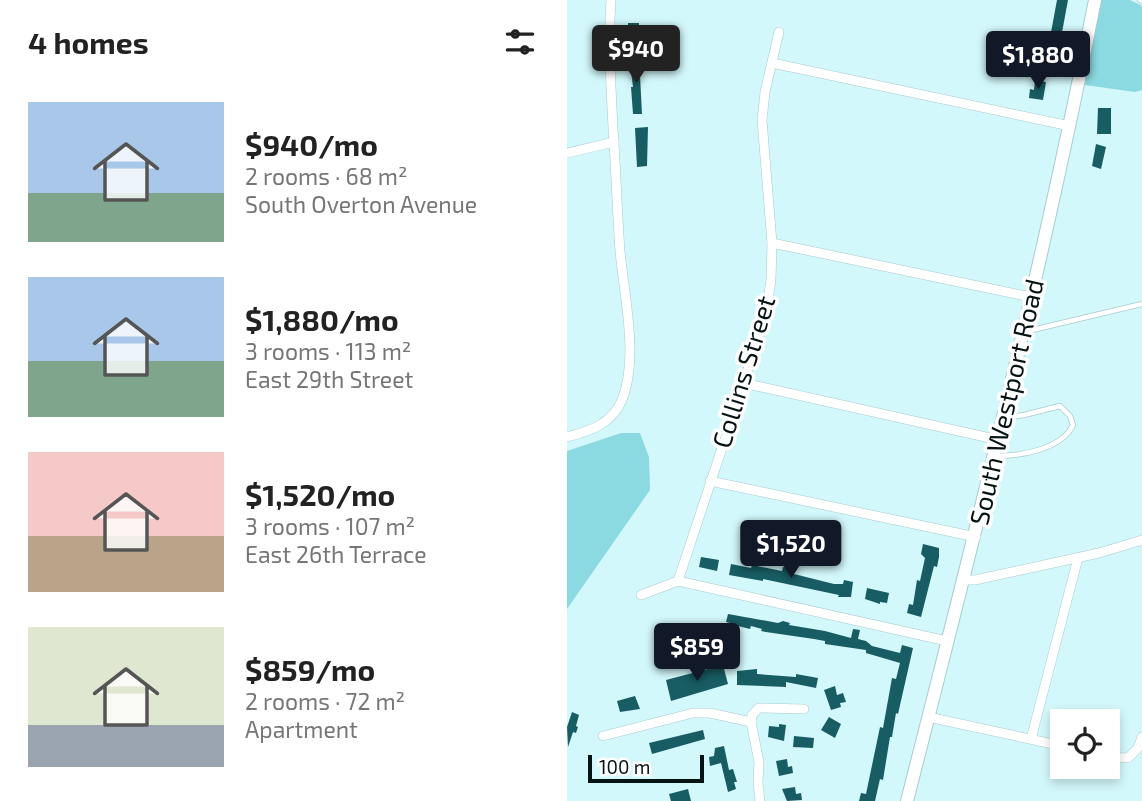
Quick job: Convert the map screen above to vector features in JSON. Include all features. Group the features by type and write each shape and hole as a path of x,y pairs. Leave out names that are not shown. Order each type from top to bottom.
{"street":[{"path":"567,437 598,427 607,421 625,392 629,342 614,142 610,63 611,0"},
{"name":"South Westport Road","path":"907,801 999,440 1070,126 1095,0"},
{"name":"Collins Street","path":"678,581 766,315 772,243 762,120 765,92 779,32"},
{"path":"772,63 1070,126"},
{"path":"567,153 614,142"},
{"path":"772,243 1031,297"},
{"path":"743,383 999,440"},
{"path":"710,481 976,537"},
{"path":"964,580 1078,558 1142,540"},
{"path":"1031,739 1078,558"},
{"path":"641,595 678,581 947,641"},
{"path":"759,801 759,762 752,715 759,708 804,709"},
{"path":"603,736 693,713 710,713 751,722"},
{"path":"928,717 1050,743"},
{"path":"1120,758 1128,758 1138,748 1142,737"}],"lane":[{"path":"1023,332 1142,304"},
{"path":"995,456 1008,456 1055,443 1066,435 1073,425 1070,416 1060,406 1004,418"}],"shaded area":[{"path":"1100,0 1130,0 1142,6 1142,90 1135,92 1085,85"},
{"path":"621,433 640,433 649,457 650,490 567,609 567,451"}],"building":[{"path":"1057,0 1068,0 1061,38 1058,37 1051,68 1041,65 1046,42 1049,43"},
{"path":"628,23 639,23 639,33 644,33 644,41 632,41 631,36 628,36"},
{"path":"629,56 639,56 642,114 633,114"},
{"path":"1035,80 1046,82 1043,100 1029,98 1030,89 1034,90"},
{"path":"1098,108 1111,108 1111,134 1097,134"},
{"path":"648,127 647,166 637,167 635,128"},
{"path":"1096,144 1106,147 1101,169 1092,166"},
{"path":"923,544 939,548 939,557 937,567 934,566 921,617 907,613 909,604 913,605 917,580 920,581 925,558 921,554"},
{"path":"701,557 719,560 717,571 699,567"},
{"path":"731,564 782,571 783,567 789,568 790,573 834,584 843,584 844,580 853,582 851,597 838,597 839,595 763,579 729,575"},
{"path":"867,588 889,593 887,603 880,604 865,599"},
{"path":"728,614 778,623 783,621 790,623 789,625 851,638 853,629 860,630 858,639 872,646 900,653 902,645 913,648 890,737 883,780 880,779 875,801 859,801 861,793 866,794 880,727 883,728 892,678 896,679 900,663 866,653 866,650 761,631 762,629 751,626 750,629 738,626 726,622"},
{"path":"723,665 728,684 671,701 666,680"},
{"path":"757,669 757,674 796,677 796,674 818,678 816,688 786,682 786,687 737,685 737,671"},
{"path":"835,686 837,695 843,693 846,702 831,710 824,690"},
{"path":"635,696 640,709 620,712 617,701"},
{"path":"572,712 579,715 578,727 576,733 573,732 568,747 567,727"},
{"path":"829,717 841,724 835,738 821,730"},
{"path":"779,724 786,725 784,741 768,737 769,726 779,727"},
{"path":"703,730 705,739 652,754 649,743"},
{"path":"794,736 814,738 813,748 793,747"},
{"path":"724,746 729,770 733,769 737,782 734,782 736,789 728,792 721,763 710,766 709,757 714,756 715,748"},
{"path":"787,759 788,767 792,766 793,773 779,776 776,761"},
{"path":"795,787 796,794 801,793 802,800 787,801 782,789"},
{"path":"688,789 691,801 671,801 669,794"}]}
